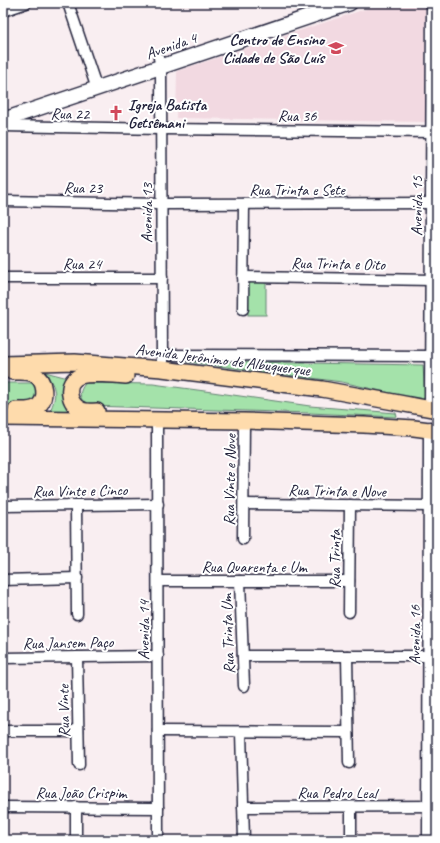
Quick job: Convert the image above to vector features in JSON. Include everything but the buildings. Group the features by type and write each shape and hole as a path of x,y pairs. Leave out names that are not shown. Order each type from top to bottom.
{"main road":[{"name":"Avenida Jerônimo de Albuquerque","path":"3,364 162,362 269,382 322,389 434,410"},
{"path":"3,372 26,372 36,375 42,382 44,393 41,402 35,408 25,410 3,410"},
{"path":"244,421 152,412 84,411 73,403 70,397 70,387 73,380 85,375 269,382"},
{"path":"3,418 244,421 364,425 434,430"}],"street":[{"path":"3,11 26,3"},
{"path":"68,3 95,84"},
{"name":"Avenida 4","path":"3,112 95,84 323,6 350,3"},
{"name":"Avenida 15","path":"434,3 436,24 433,132 433,203 435,247 432,356 434,410"},
{"name":"Avenida 13","path":"160,62 162,362"},
{"name":"Avenida 4","path":"3,120 95,84"},
{"name":"Rua 22","path":"3,126 161,129"},
{"name":"Rua 36","path":"161,129 433,132"},
{"name":"Rua 23","path":"3,201 161,204"},
{"name":"Rua Trinta e Sete","path":"161,204 433,203"},
{"path":"243,309 244,204"},
{"name":"Rua Trinta e Oito","path":"243,277 433,280"},
{"name":"Rua 24","path":"3,278 162,278"},
{"name":"Avenida Jerônimo de Albuquerque","path":"162,362 432,356"},
{"name":"Avenida 14","path":"157,420 158,840"},
{"name":"Rua Vinte e Nove","path":"243,539 244,421"},
{"name":"Avenida 16","path":"430,840 434,806 430,506 434,430"},
{"name":"Rua Vinte e Cinco","path":"3,506 158,504"},
{"name":"Rua Trinta e Nove","path":"244,504 430,506"},
{"path":"76,505 77,614"},
{"name":"Rua Trinta","path":"349,612 350,505"},
{"path":"3,580 77,578"},
{"name":"Rua Quarenta e Um","path":"158,581 349,581"},
{"name":"Rua Trinta Um","path":"240,581 244,686"},
{"path":"243,656 347,656 433,649"},
{"name":"Rua Jansem Paço","path":"3,658 158,656"},
{"path":"347,656 349,763"},
{"name":"Rua Vinte","path":"77,657 79,765"},
{"path":"3,731 78,731"},
{"path":"158,731 348,732"},
{"path":"242,732 244,839"},
{"name":"Rua Pedro Leal","path":"243,807 434,806"},
{"name":"Rua João Crispim","path":"3,807 158,808"},
{"path":"76,807 76,840"},
{"path":"351,840 352,807"}],"shaded area":[{"name":"Centro de Ensino Cidade de São Luís","path":"384,3 424,3 425,122 176,118 177,71"}],"green space":[{"path":"248,281 266,281 266,315 248,315"},
{"path":"180,361 423,365 425,401 342,382"},
{"path":"45,372 68,378 72,413 50,411 54,401 55,392 52,383"},
{"path":"3,383 31,383 35,385 39,392 32,407 3,407"},
{"path":"86,383 153,384 310,406 396,413 397,417 91,406 84,402 80,393"}],"place":[{"name":"Centro de Ensino Cidade de São Luís","path":"336,48"},
{"name":"Igreja Batista Getsêmani","path":"116,113"}]}
